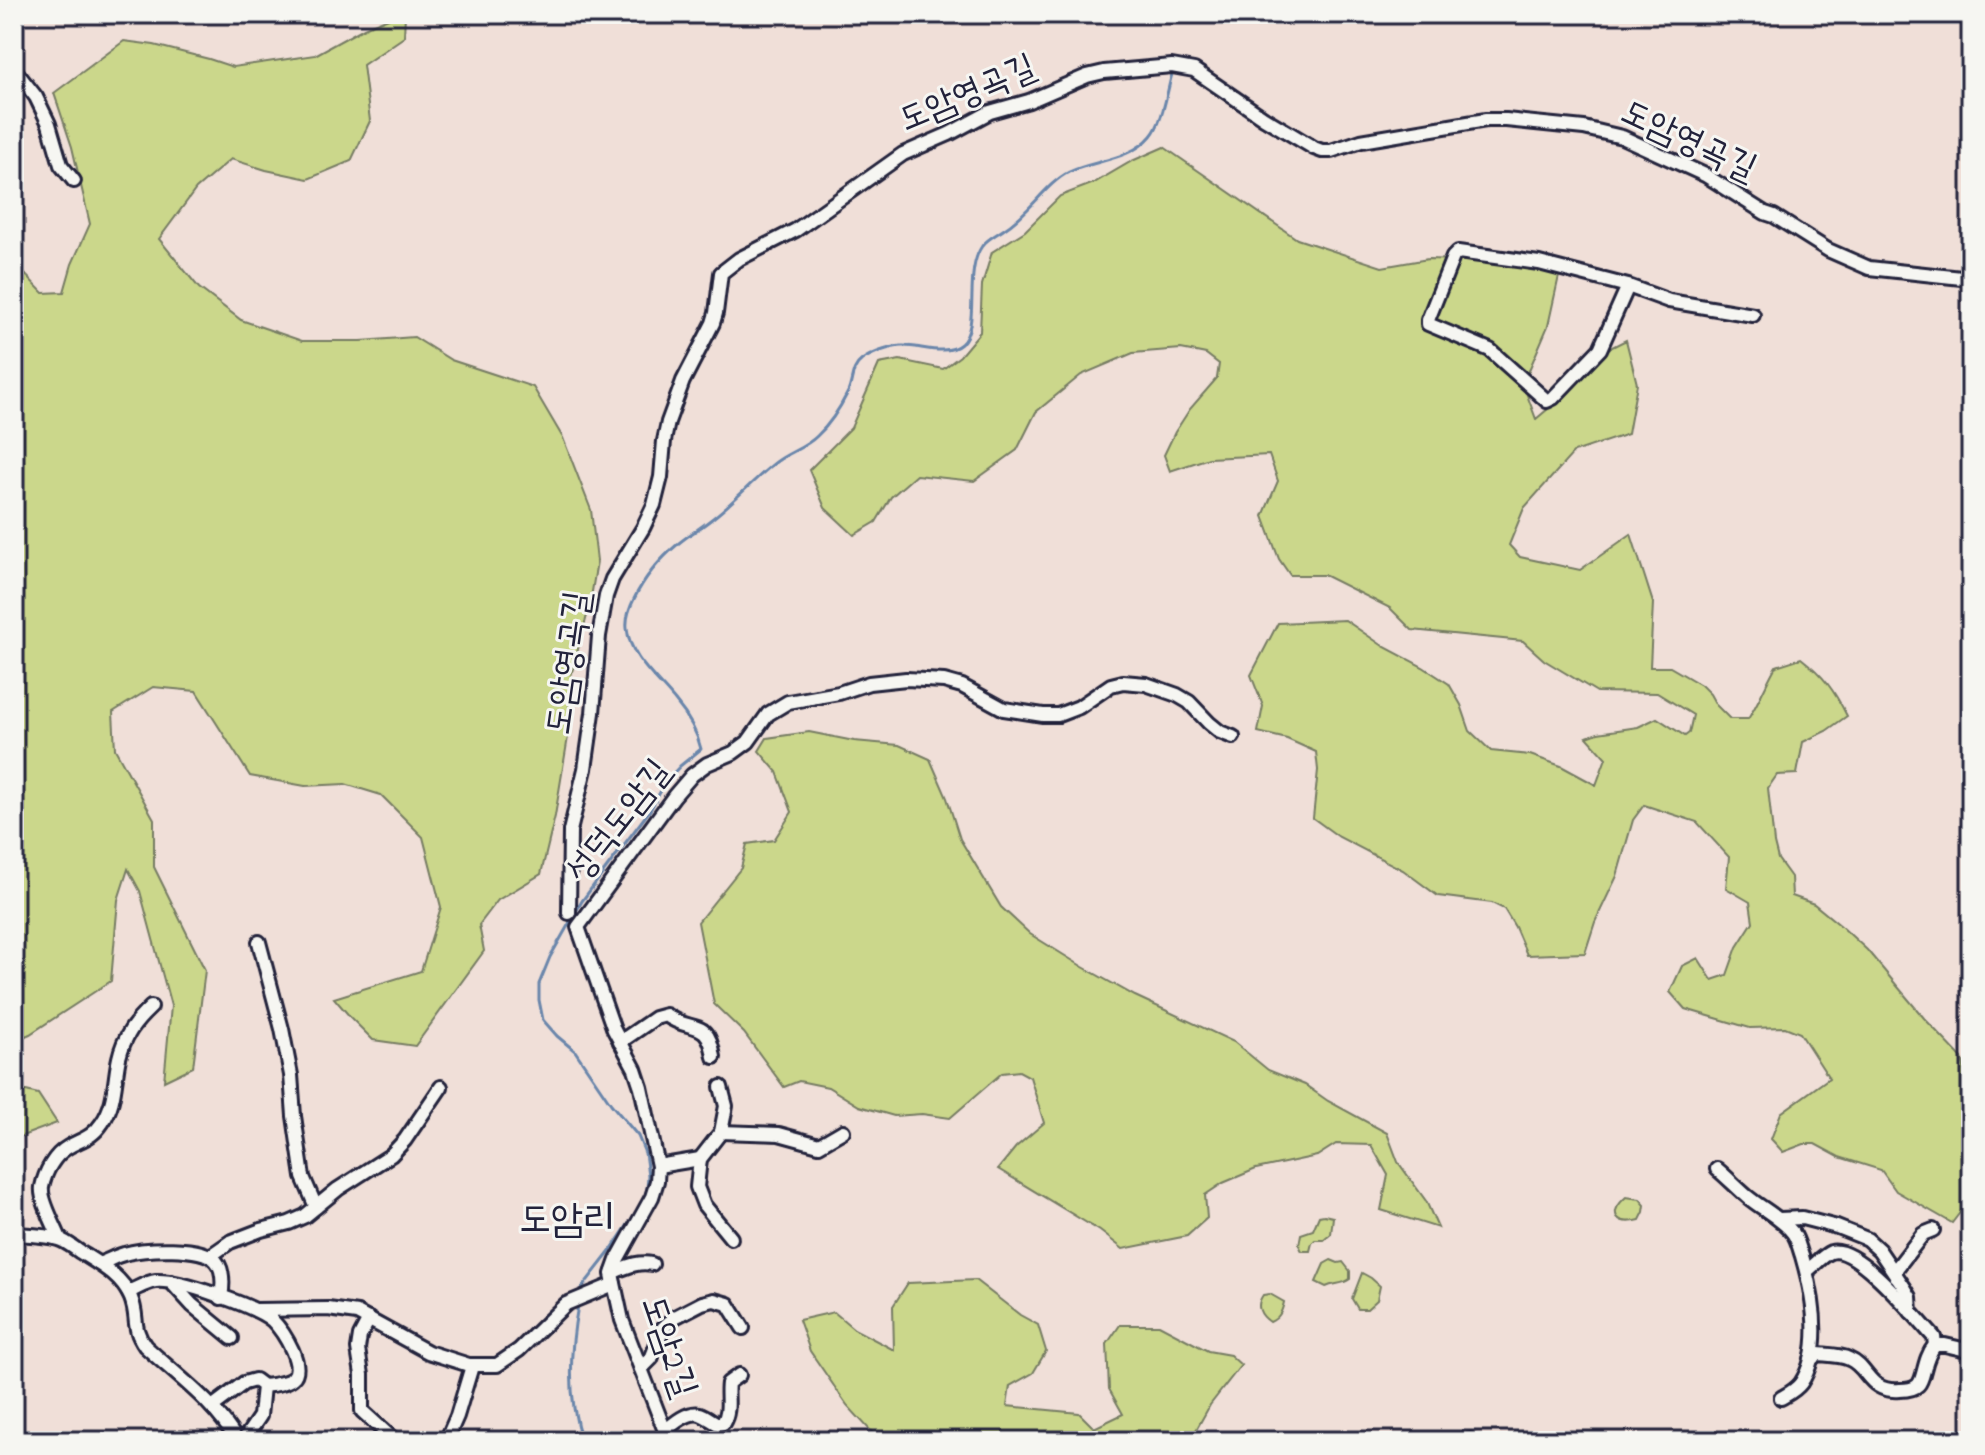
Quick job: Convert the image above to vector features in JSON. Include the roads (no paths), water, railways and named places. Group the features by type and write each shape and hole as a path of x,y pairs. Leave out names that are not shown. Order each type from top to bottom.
{"street":[{"name":"도암영곡길","path":"569,913 570,831 589,746 603,606 612,579 654,505 668,422 683,381 713,323 721,273 739,259 796,230 903,154 990,112 1038,97 1087,76 1172,66 1186,67 1202,74 1264,118 1322,151 1361,141 1486,120 1584,128 1622,137 1705,175 1843,258 1881,270 1971,279"},
{"path":"14,69 36,97 49,124 61,165 74,181"},
{"path":"1628,286 1600,349 1547,401 1490,350 1428,324 1453,257 1458,252 1539,263 1628,286 1669,301 1753,315"},
{"name":"성덕도암길","path":"620,1042 578,927 692,775 748,742 768,714 788,702 839,693 869,683 906,679 944,681 962,686 1004,709 1058,715 1079,707 1111,685 1123,682 1146,684 1177,695 1189,702 1220,732 1233,737"},
{"path":"259,942 291,1075 303,1177 316,1207"},
{"path":"60,1239 41,1190 46,1175 60,1153 69,1146 83,1142 103,1123 114,1095 118,1060 128,1031 151,1007"},
{"path":"614,1278 619,1257 652,1197 658,1166 641,1087 620,1042 655,1018 666,1015 674,1021 702,1029 709,1036 714,1057"},
{"path":"210,1256 230,1242 305,1216 338,1189 391,1155 441,1087"},
{"path":"721,1087 726,1106 721,1132 700,1159 697,1187 704,1205 731,1238"},
{"path":"721,1132 779,1134 819,1145 843,1131"},
{"path":"658,1166 700,1159"},
{"path":"1717,1169 1749,1198 1780,1219 1794,1235 1807,1271 1813,1308 1811,1359 1799,1386 1781,1398"},
{"path":"1780,1219 1802,1218 1867,1239 1879,1250 1910,1297 1911,1312"},
{"path":"1896,1276 1896,1269 1923,1234 1933,1230"},
{"path":"14,1234 60,1239 101,1263 128,1292 135,1310 137,1335 145,1346 212,1407 237,1441"},
{"path":"101,1263 126,1253 153,1249 189,1250 210,1256 218,1263 222,1277 221,1298"},
{"path":"1807,1271 1831,1252 1843,1252 1859,1261 1934,1337 1935,1345 1926,1359 1918,1385 1898,1391 1884,1390 1850,1359 1818,1354 1811,1359"},
{"path":"256,1310 328,1309 357,1313 428,1352 472,1366 497,1365 519,1350 566,1304 587,1295 629,1265 652,1264"},
{"name":"도암2길","path":"614,1278 622,1320 666,1436 684,1417 696,1414 718,1424 723,1423 729,1411 728,1383 739,1375"},
{"path":"128,1292 155,1281 202,1289 256,1310 286,1336 299,1366 296,1373 285,1383 263,1386 255,1380 244,1383 212,1407"},
{"path":"171,1282 192,1305 232,1338"},
{"path":"641,1369 651,1359 663,1328 675,1317 702,1303 714,1300 728,1304 743,1328"},
{"path":"369,1319 360,1336 358,1349 362,1411 395,1441"},
{"path":"1935,1345 1971,1351"},
{"path":"446,1441 472,1366"},
{"path":"243,1441 260,1416 263,1386"}],"waterway":[{"path":"643,1201 648,1175 645,1153 638,1136 611,1104 575,1051 543,1020 539,1000 539,984 550,957 582,901 650,810 667,780 701,749 684,712 639,659 629,639 629,613 638,591 672,549 776,462 822,431 842,404 858,363 886,349 909,346 948,350 961,344 970,325 974,270 982,246 1014,222 1061,177 1079,168 1123,155 1143,144 1159,123 1172,74"},
{"path":"580,1293 637,1211"},
{"path":"578,1305 571,1373 574,1408 582,1441"}],"district":[{"name":"도암리","path":"567,1221"}]}
